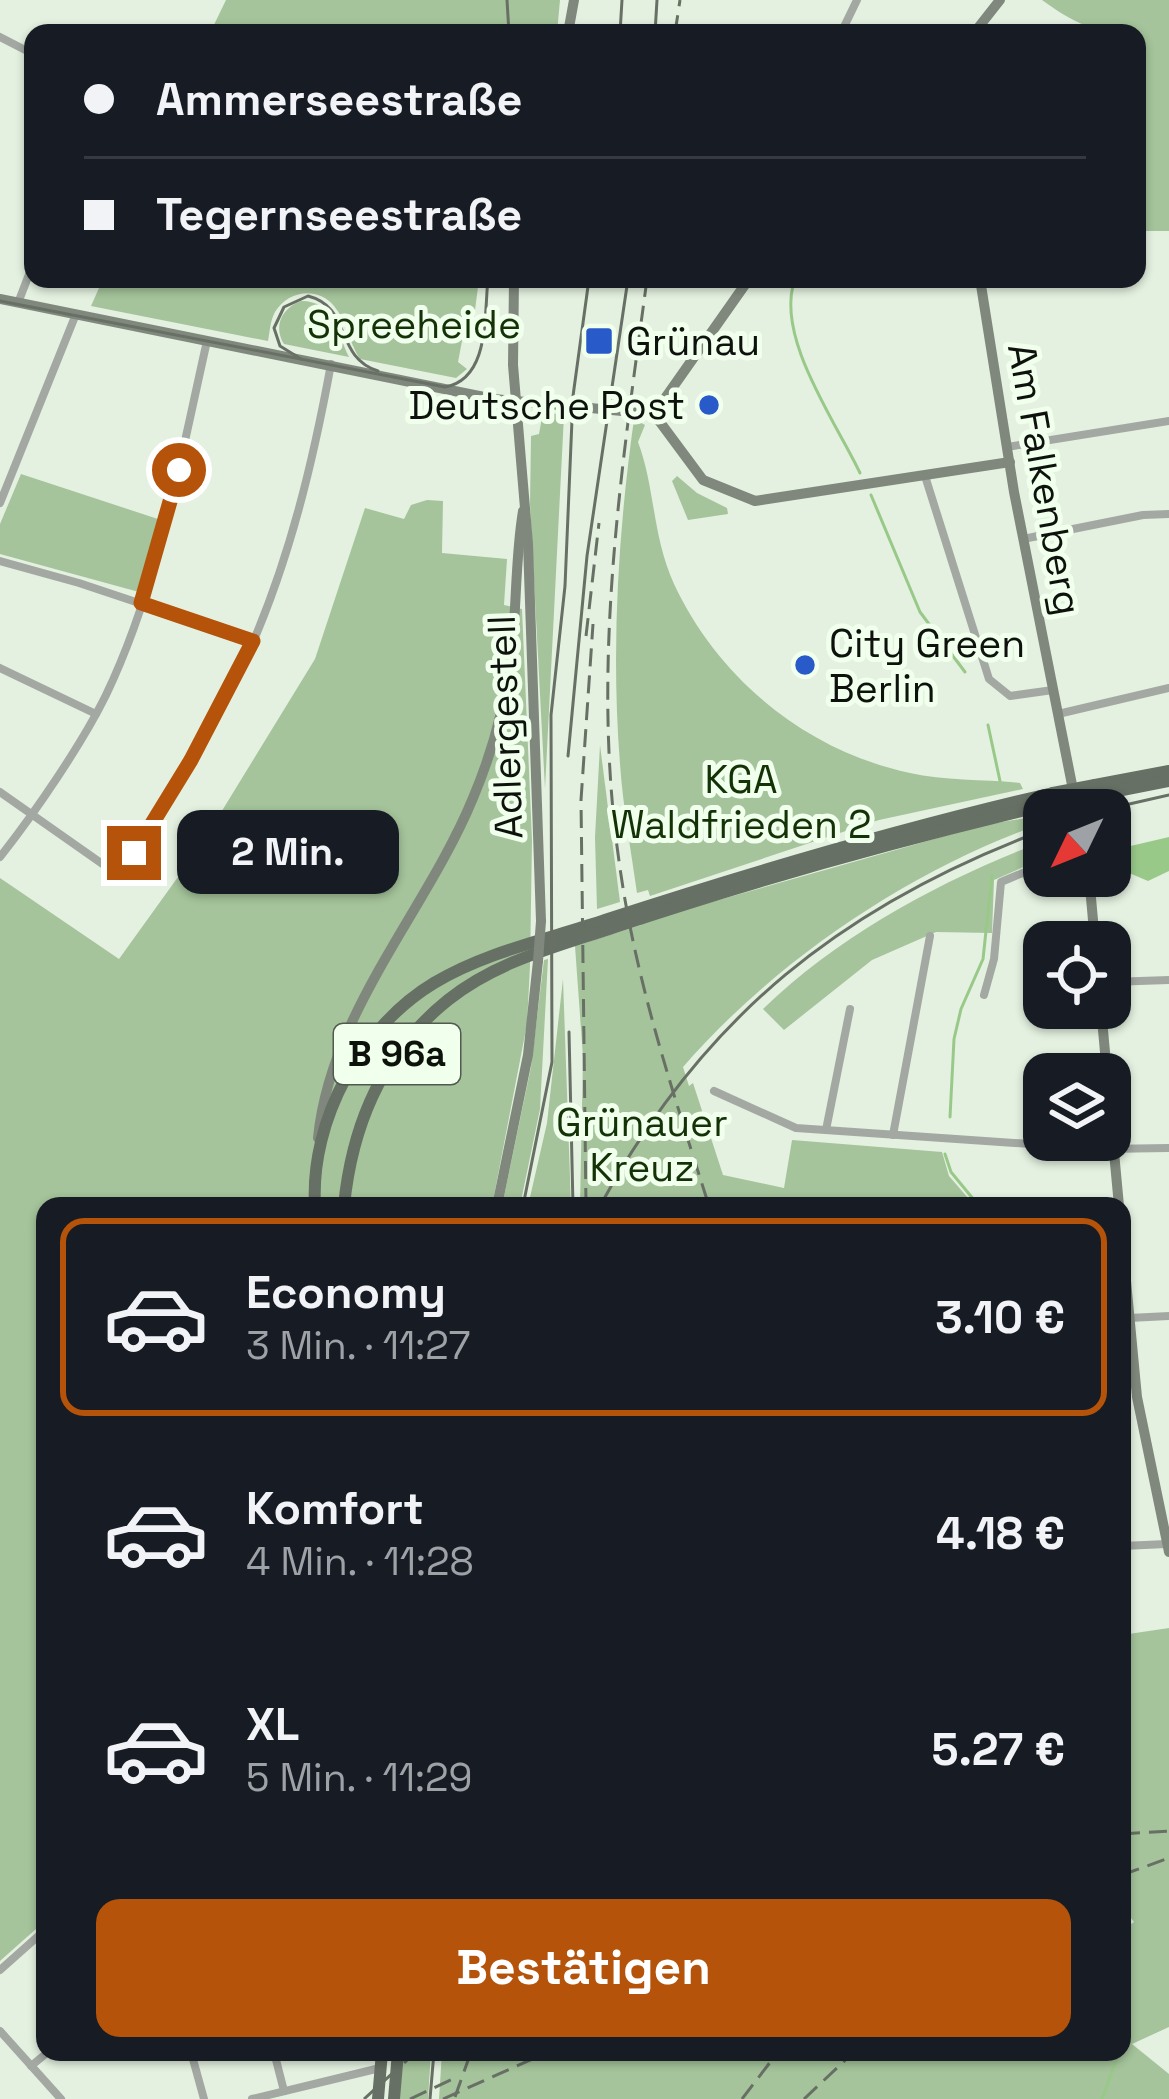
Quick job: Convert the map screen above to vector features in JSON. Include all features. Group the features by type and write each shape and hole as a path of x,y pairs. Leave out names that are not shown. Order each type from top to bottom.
{"main road":[{"path":"981,24 1000,0"},
{"name":"Adlergestell","path":"499,1197 528,1055 541,921 528,544 512,337 514,288"},
{"path":"654,414 743,288"},
{"name":"Am Falkenberg","path":"981,288 1023,539 1073,789"},
{"path":"0,299 494,400 654,414 703,480 755,501 1010,462"},
{"name":"Adlergestell","path":"315,1197 320,1125 351,1030 454,838 486,764 511,658 523,511"},
{"name":"B 96a","path":"1100,789 1169,771"},
{"name":"B 96a","path":"1104,789 1169,781"},
{"name":"B 96a","path":"345,1197 347,1169 369,1101 402,1047 448,999 490,972 525,956 780,872 1023,806"},
{"name":"Adlergestell","path":"315,1171 330,1114 358,1057 380,1029 433,983 496,955 780,872"},
{"path":"1115,1161 1118,1197"},
{"path":"1131,1338 1137,1399 1159,1480 1168,1548"},
{"path":"377,2099 381,2061"},
{"path":"394,2099 397,2061"}],"street":[{"path":"18,302 24,286"},
{"path":"0,503 76,314"},
{"path":"0,857 96,714 141,603 172,501 207,339"},
{"path":"0,792 111,870 124,866 171,796 253,641 305,490 332,364"},
{"path":"1007,447 1169,421"},
{"path":"926,476 989,680 1010,696 1053,690"},
{"path":"1023,539 1143,514 1169,514"},
{"path":"0,561 253,641"},
{"path":"0,668 96,714"},
{"path":"1058,714 1169,688"},
{"path":"984,995 994,958 1001,882 1023,873"},
{"path":"892,1136 930,936"},
{"path":"1131,981 1169,980"},
{"path":"826,1130 850,1009"},
{"path":"714,1090 796,1128 1023,1144"},
{"path":"1131,1149 1169,1148"},
{"path":"1131,1318 1169,1316"},
{"path":"1131,1546 1168,1548"},
{"path":"0,1970 36,1938"},
{"path":"0,2031 61,2099"},
{"path":"31,2066 37,2061"},
{"path":"193,2061 204,2099"},
{"path":"276,2061 284,2091"},
{"path":"252,2099 380,2068"}],"green space":[{"path":"226,0 560,0 558,24 214,24"},
{"path":"1042,0 1169,0 1169,231 1146,231 1146,24 1082,24"},
{"name":"Spreeheide","path":"99,288 478,288 474,318 469,319 468,332 460,333 468,342 462,341 458,362 467,369 456,378 360,359 338,312 327,300 311,294 295,296 281,305 272,319 268,341 91,306"},
{"path":"301,301 328,312 349,357 284,344 281,318"},
{"path":"543,412 564,415 545,789 530,504 531,436 539,434"},
{"name":"KGA Waldfrieden 2","path":"634,419 645,425 638,442 674,584 715,651 741,680 802,729 872,762 923,776 1020,783 1023,789 879,820 650,896 648,890 637,893 617,721 616,634"},
{"path":"21,474 161,520 139,592 0,554 0,524"},
{"path":"677,476 727,508 728,514 688,520 672,481"},
{"path":"443,501 442,553 507,559 504,605 522,609 532,840 530,966 527,1024 494,1197 36,1197 36,1929 0,1961 0,878 119,959 201,845 315,659 365,508 404,519 411,505"},
{"path":"600,745 620,902 597,909 595,837"},
{"name":"Grünauer Kreuz","path":"1023,818 1023,831 944,866 848,922 760,991 683,1067 689,1086 693,1083 723,1175 784,1188 792,1140 942,1152 949,1176 967,1197 580,1197 583,1057 575,946 641,922 984,825"},
{"path":"1023,850 1023,867 994,880 992,933 936,932 872,960 784,1030 763,1009 860,933 968,873"},
{"path":"548,959 540,1109 522,1197 504,1197 531,1067 544,960"},
{"path":"563,979 571,1197 530,1197 547,1123"},
{"path":"1169,1628 1169,2027 1132,2044 1169,2074 1169,2099 439,2099 441,2061 1131,2061 1131,1634"},
{"path":"402,2061 430,2061 428,2099 399,2099"}],"shaded area":[{"path":"1169,837 1169,871 1148,881 1131,874 1131,846"}],"waterway":[{"path":"793,288 793,326 800,352 860,473"},
{"path":"871,495 920,612 965,672"},
{"path":"988,725 1000,781"},
{"path":"950,1117 954,1039 961,1009 983,959 992,875"},
{"path":"945,1154 951,1172 972,1197"},
{"path":"1102,2099 1116,2061"}],"tram line":[{"path":"507,0 508,24"},
{"path":"621,24 622,0"},
{"path":"656,24 657,0"},
{"path":"0,301 445,387 460,382 477,359 487,288"},
{"path":"525,1197 552,1062 551,715 565,586 573,396 588,288"},
{"path":"568,756 587,556 627,288"},
{"path":"301,359 280,346 274,328 284,307 308,296 331,310 355,355 378,371"},
{"path":"1131,804 1169,795"},
{"path":"605,1197 640,1138 685,1078 733,1023 785,975 904,894 1023,839"},
{"path":"569,1032 573,1197"},
{"path":"430,2099 433,2061"}],"railway":[{"path":"676,24 680,0"},
{"path":"646,288 613,570 608,715 611,788 635,949 706,1197"},
{"path":"586,636 599,523"},
{"path":"586,1197 581,800 593,624"},
{"path":"1131,1833 1169,1831"},
{"path":"1131,1872 1169,1858"},
{"path":"364,2099 406,2061"},
{"path":"455,2097 468,2061"},
{"path":"443,2099 528,2061"},
{"path":"742,2099 771,2061"},
{"path":"804,2099 844,2061"},
{"path":"410,2099 455,2078"}],"place":[{"name":"Grünau","path":"599,341"},
{"name":"Deutsche Post","path":"709,405"},
{"name":"City Green Berlin","path":"805,665"}],"route":[{"path":"134,853 171,796 253,641 141,603 179,470"}]}
